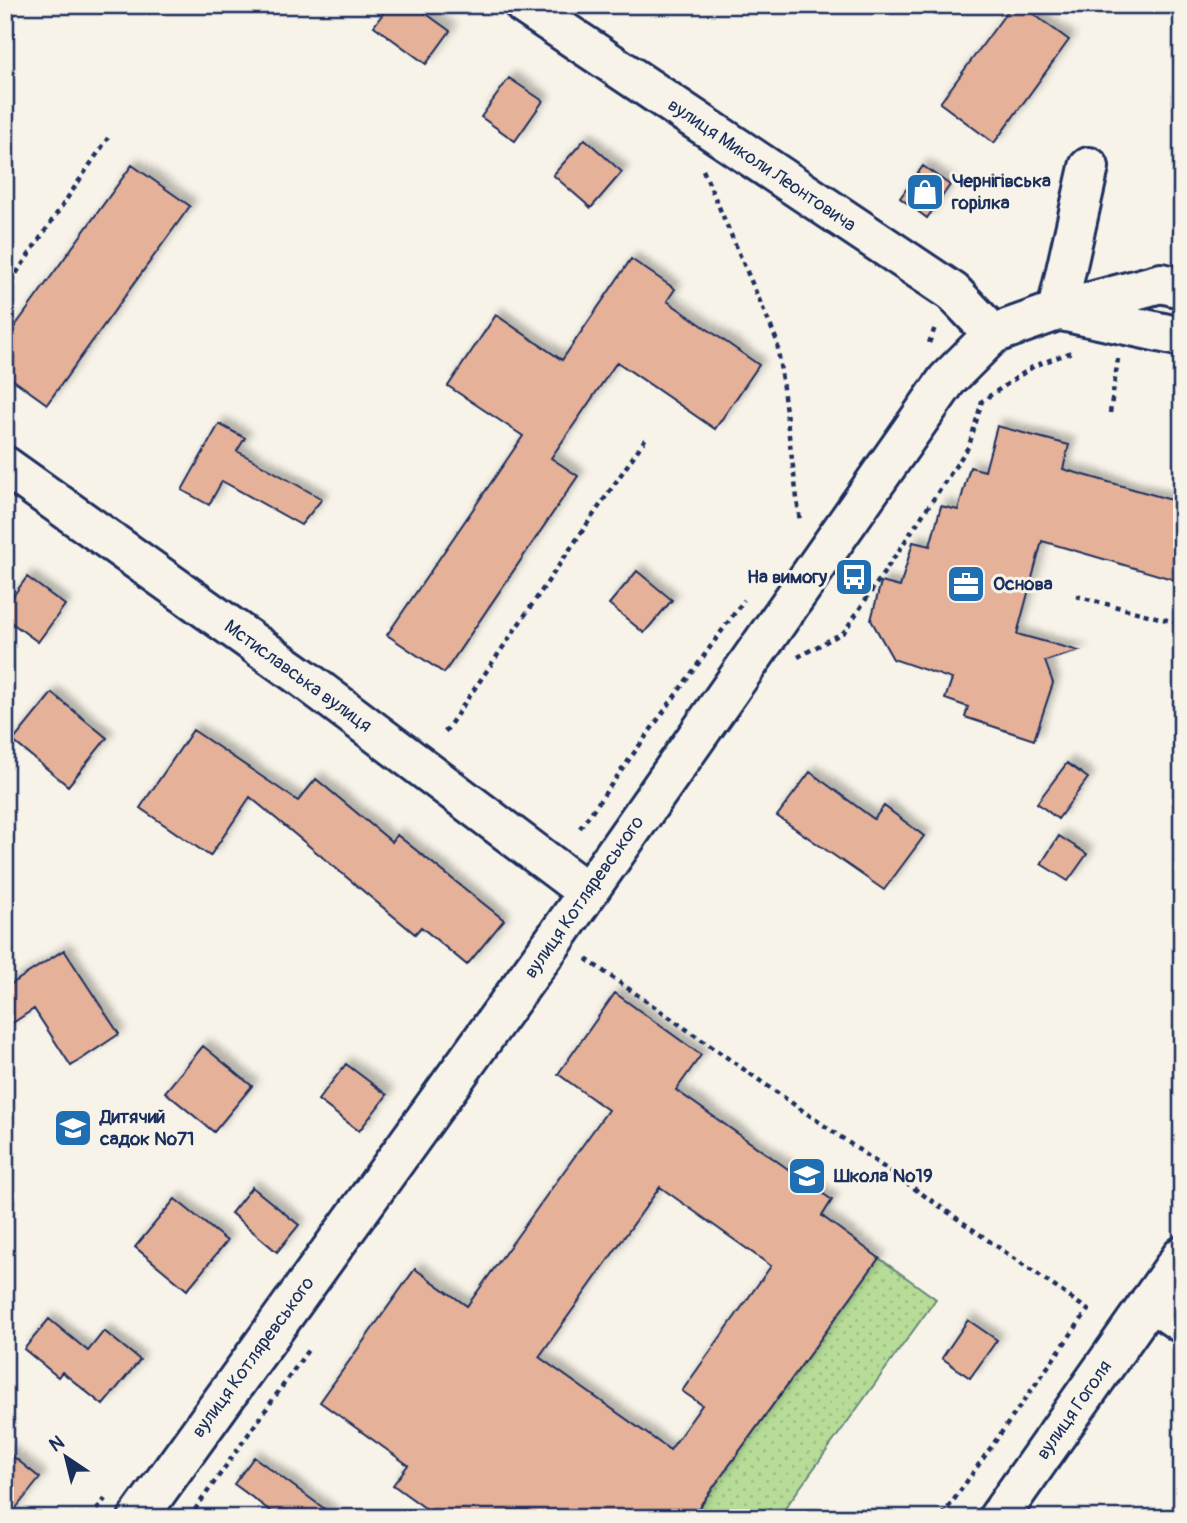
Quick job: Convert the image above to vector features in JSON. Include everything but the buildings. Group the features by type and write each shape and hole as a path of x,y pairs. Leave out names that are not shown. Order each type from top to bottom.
{"street":[{"name":"вулиця Миколи Леонтовича","path":"524,5 953,292 993,334"},
{"path":"1089,167 1057,311 1182,337"},
{"name":"вулиця Котляревського","path":"138,1518 587,892 947,380 993,334 1057,311 1161,284 1182,288"},
{"name":"Мстиславська вулиця","path":"5,466 303,678 587,892"},
{"name":"вулиця Гоголя","path":"998,1518 1182,1256"},
{"path":"1150,1301 1182,1323"}],"path":[{"path":"677,108 776,341 800,522"},
{"path":"5,290 108,138"},
{"path":"1110,413 1120,348"},
{"path":"796,658 844,632 969,446 982,401 1034,366 1075,351 1086,350"},
{"path":"444,732 648,435"},
{"path":"1076,596 1182,624"},
{"path":"585,959 1088,1310 940,1518"}],"green space":[{"path":"879,1258 936,1299 778,1518 691,1518"}],"place":[{"name":"Чернігівська горілка","path":"925,192"},
{"name":"На вимогу","path":"854,577"},
{"name":"Основа","path":"966,584"},
{"name":"Дитячий садок №71","path":"73,1128"},
{"name":"Школа №19","path":"807,1176"}]}
